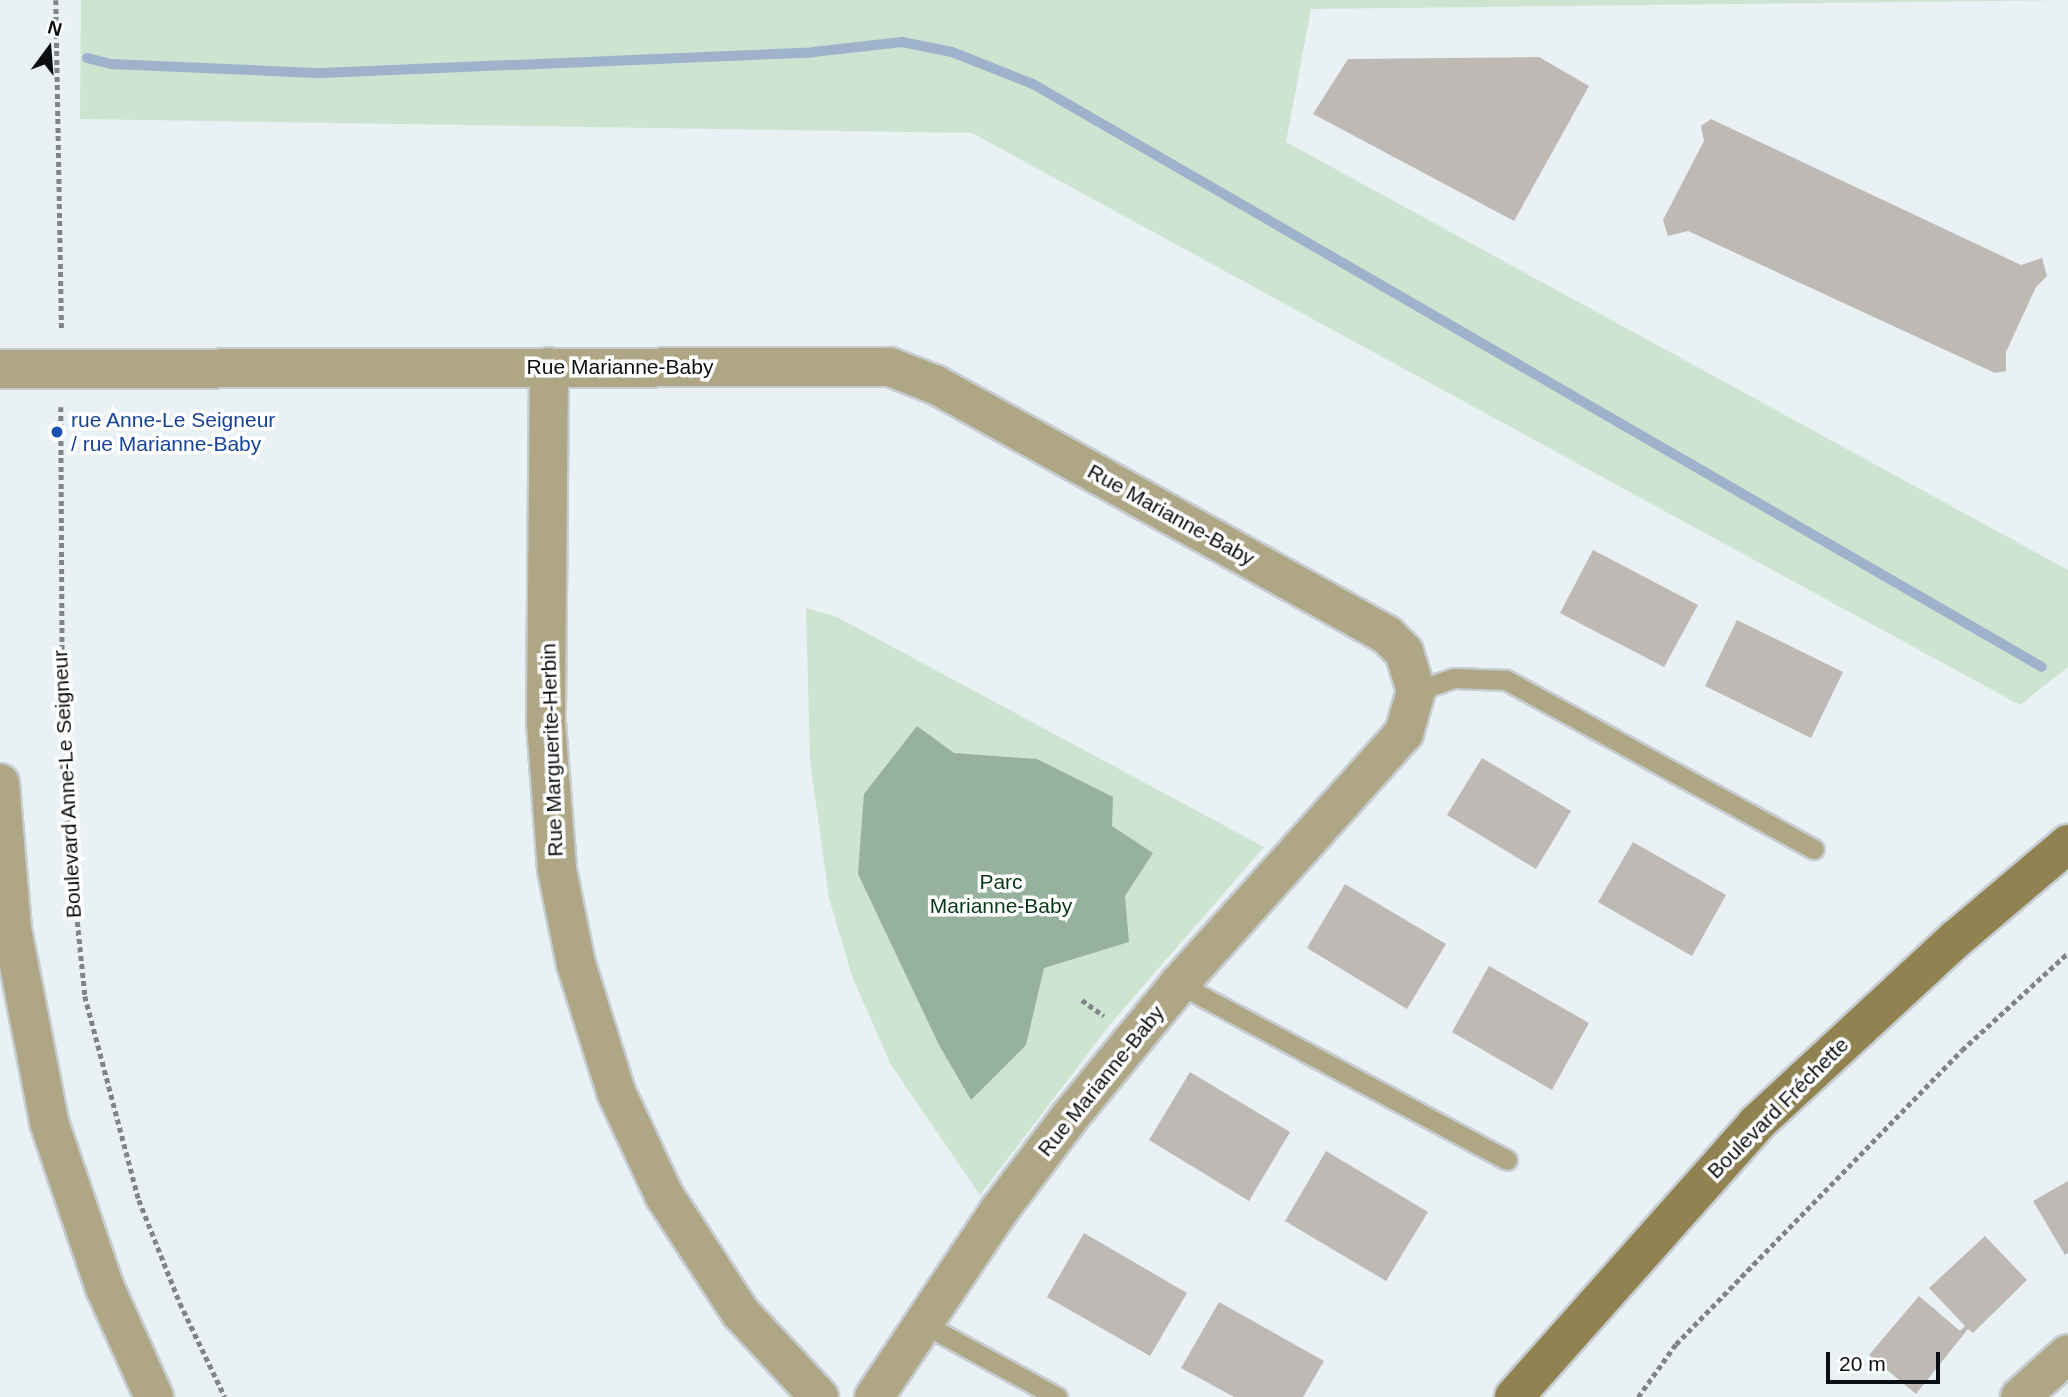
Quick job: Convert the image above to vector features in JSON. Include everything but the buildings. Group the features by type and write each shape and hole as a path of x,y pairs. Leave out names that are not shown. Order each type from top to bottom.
{"main road":[{"name":"Boulevard Fréchette","path":"1514,1397 1756,1124 1956,939 2068,844"}],"street":[{"name":"Rue Marianne-Baby","path":"0,369 549,367 906,371 1387,635 1411,663 1416,691 1410,720 1394,747 1178,984 1004,1204 874,1397"},
{"name":"Rue Marguerite-Herbin","path":"549,367 546,723 557,870 576,964 616,1092 664,1195 740,1312 819,1397"},
{"path":"0,783 12,929 49,1122 105,1288 154,1397"},
{"path":"2020,1397 2068,1354"}],"lane":[{"path":"1416,691 1454,678 1506,680 1814,849"},
{"path":"1178,984 1507,1160"},
{"path":"922,1323 1057,1397"}],"path":[{"path":"55,0 62,337"},
{"name":"Boulevard Anne-Le Seigneur","path":"61,397 63,778 78,956 94,1044 139,1200 180,1303 225,1397"},
{"path":"1637,1397 1676,1344 1952,1059 2068,953"}],"green space":[{"path":"81,0 2068,0 1311,9 1286,142 2068,570 2068,667 2020,705 972,133 80,119"},
{"name":"Parc Marianne-Baby","path":"806,608 837,617 1264,847 1112,1022 980,1195 891,1065 852,976 829,898 810,760"},
{"path":"917,726 954,753 1037,759 1113,797 1112,826 1153,853 1125,896 1129,942 1044,968 1026,1045 971,1100 939,1045 858,874 864,794"}],"waterway":[{"path":"87,58 111,64 321,73 813,52 902,42 952,52 1033,84 2042,667"}],"place":[{"name":"rue Anne-Le Seigneur / rue Marianne-Baby","path":"57,432"}]}
